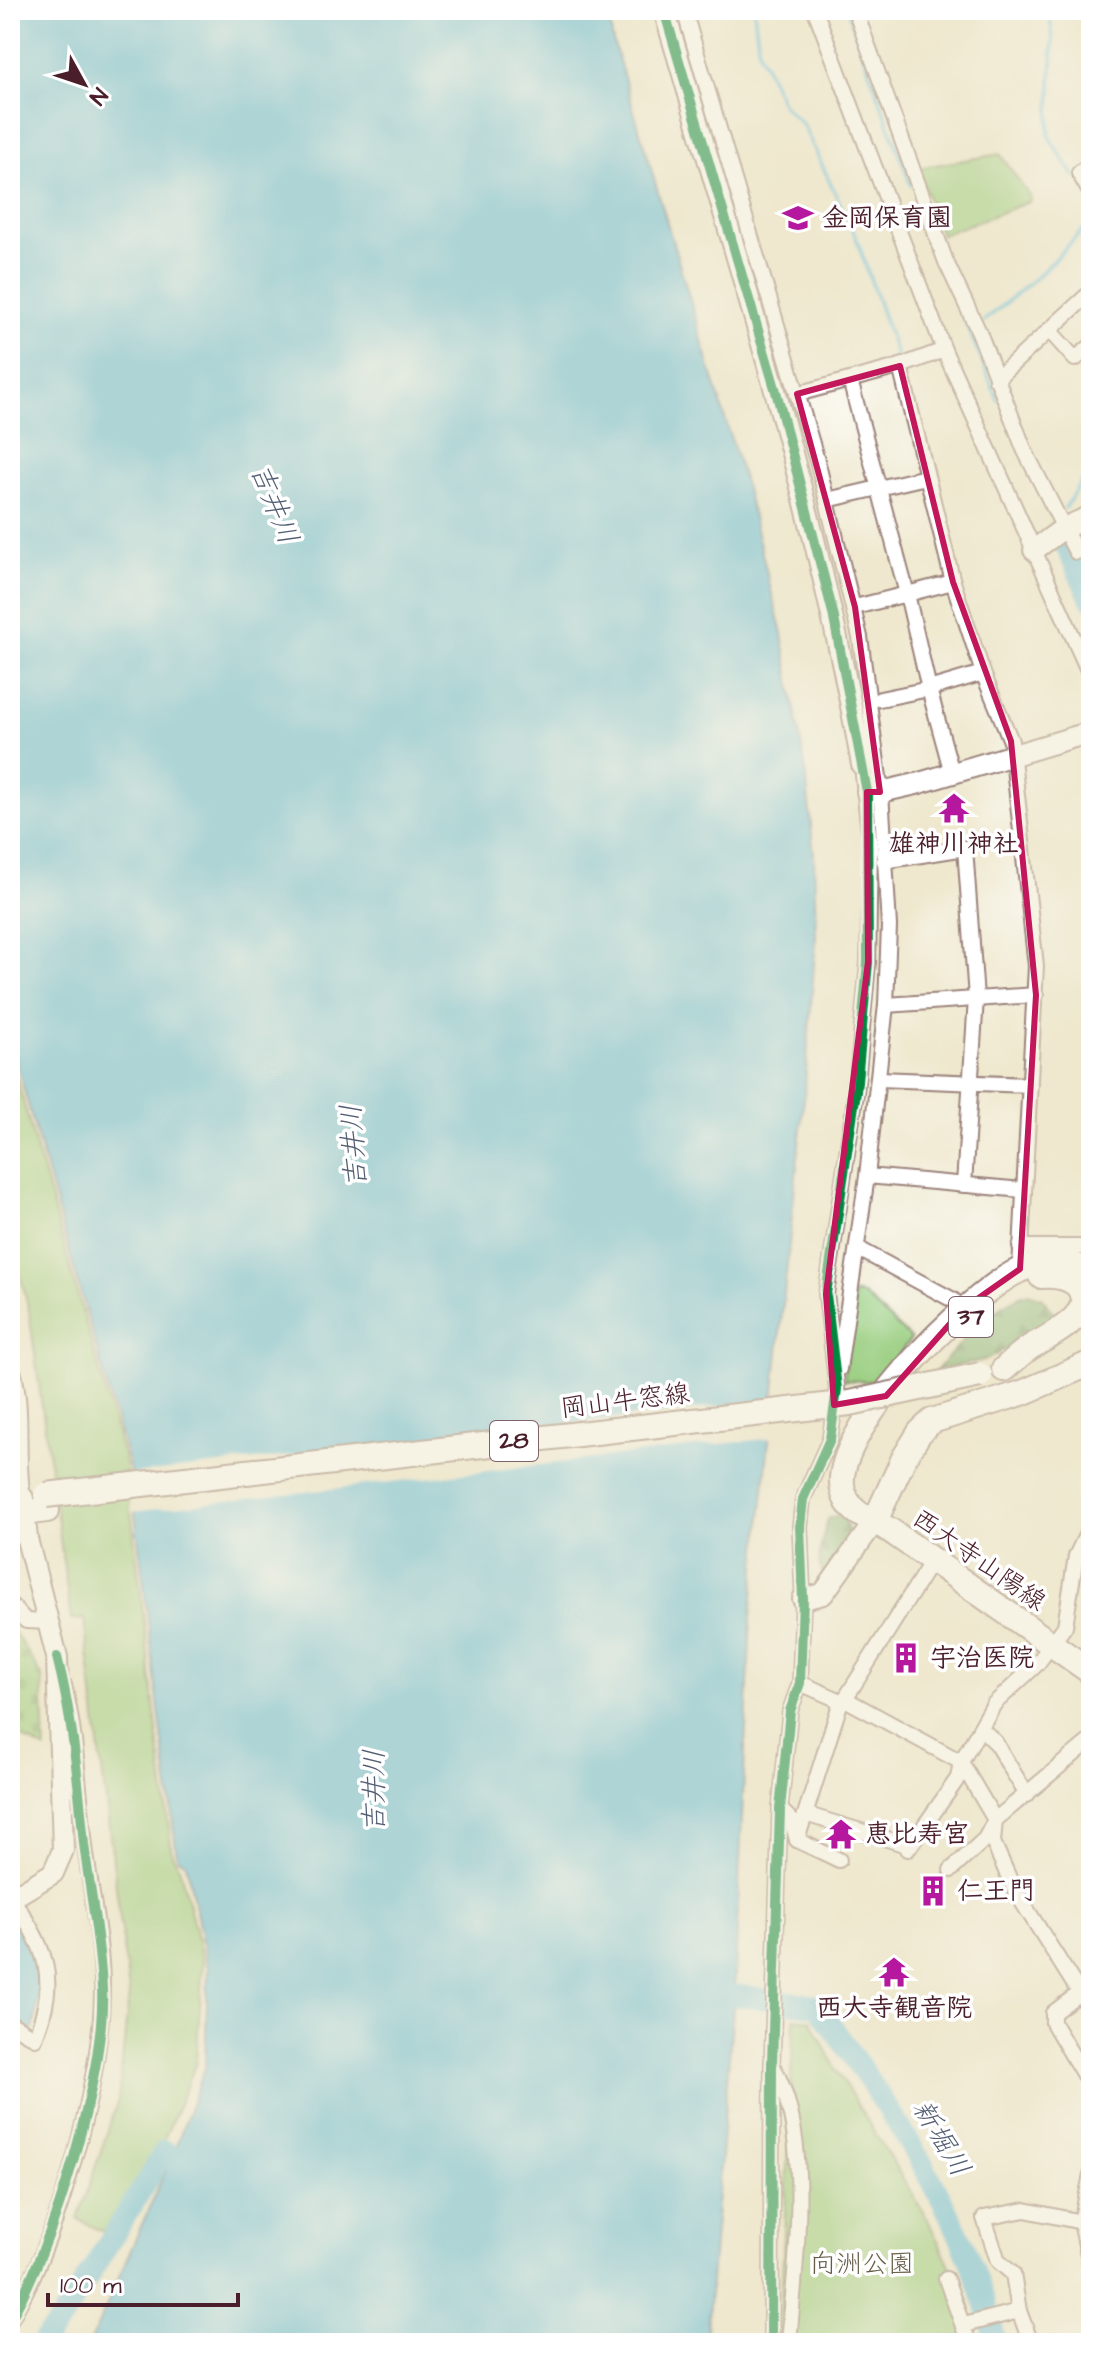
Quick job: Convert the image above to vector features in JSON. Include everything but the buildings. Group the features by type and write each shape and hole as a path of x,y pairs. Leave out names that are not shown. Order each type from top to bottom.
{"main road":[{"name":"西大寺山陽線","path":"1091,1271 1020,1258 963,1309 902,1375 845,1455 841,1478 849,1505 856,1514 875,1521 1091,1672"},
{"name":"西大寺山陽線","path":"875,1521 855,1482 857,1465 865,1446 904,1388 971,1317 1005,1291 1041,1276 1052,1275 1071,1280 1082,1290 1085,1305 1080,1317 1065,1330 1028,1348 1004,1369"},
{"name":"岡山牛窓線","path":"980,1382 1091,1328"},
{"name":"岡山牛窓線","path":"27,1505 850,1403 980,1382 1047,1367 1091,1343"},
{"path":"875,1521 904,1458 920,1432 932,1421 1022,1393 1091,1363"}],"street":[{"path":"664,10 777,395 833,613 862,765 874,792 868,962 856,1092 826,1294 837,1389"},
{"path":"684,10 797,394 855,607 889,926 879,1079 830,1439 803,1499 800,1527 803,1599 800,1683 790,1711 780,1809 772,2064 771,2343"},
{"path":"815,10 944,350 1053,537 1076,552"},
{"path":"859,13 946,262 973,325 979,332 1024,449 1053,537 1091,677"},
{"path":"1091,163 1079,173 1091,194"},
{"path":"996,379 1091,292"},
{"path":"1049,330 1075,359 1091,346"},
{"path":"797,394 900,366 944,350"},
{"path":"900,366 953,582 983,673 1011,741 1029,888 1036,995 1020,1258 1091,1247"},
{"path":"850,380 952,773"},
{"path":"827,500 926,477"},
{"path":"1053,537 1091,516"},
{"path":"855,607 953,582"},
{"path":"880,699 983,673"},
{"path":"874,792 1012,757 1091,732"},
{"path":"884,861 965,848 976,998 964,1185"},
{"path":"886,1005 1036,995"},
{"path":"879,1079 1030,1085"},
{"path":"867,1176 1023,1190"},
{"path":"857,1248 963,1309"},
{"path":"10,1361 19,1389 19,1474 27,1505 27,1539 69,1707 102,1991 99,2051 57,2206 28,2290 10,2320"},
{"path":"803,1599 823,1594 875,1521"},
{"path":"805,1814 909,1848 958,1778 961,1762 1004,1692 1037,1664 1065,1626 1076,1556 1091,1525"},
{"path":"797,1840 843,1700 932,1561"},
{"path":"10,1604 26,1621 49,1622"},
{"path":"10,2023 35,2038 44,2010 47,1959 40,1940 11,1897 53,1873 62,1859 57,1657"},
{"path":"800,1683 843,1700 961,1762 995,1820 993,1842 998,1858 1085,1988 1091,2011"},
{"path":"981,1728 995,1742 1027,1795"},
{"path":"951,1870 985,1839 995,1820 1091,1740"},
{"path":"780,1809 792,1821 797,1840 839,1860"},
{"path":"1085,1988 1053,2013 1053,2023 1091,2087"},
{"path":"772,2064 786,2087 791,2110 800,2195 789,2343"},
{"path":"1091,2175 1086,2223 1091,2269"},
{"path":"1031,2343 1017,2311 1013,2274 998,2261 984,2218 1025,2210 1086,2223"},
{"path":"946,2279 970,2323 969,2343"},
{"path":"970,2323 1017,2311"}],"highlighted area":[{"path":"900,366 953,582 1011,741 1036,995 1020,1269 963,1309 886,1396 834,1405 826,1294 868,962 867,792 880,792 855,607 797,394"}],"green space":[{"path":"1000,154 1031,198 1029,202 941,235 919,173 923,167"},
{"path":"10,1055 125,1462 172,1855 179,1866 203,1961 196,2063 163,2142 103,2232 78,2219 118,2100 129,1994 84,1619 71,1620 29,1311 10,1232"},
{"path":"1028,1293 1041,1297 1059,1318 988,1359 936,1371 990,1315"},
{"path":"854,1294 863,1295 911,1339 876,1382 844,1380"},
{"path":"835,1516 845,1518 851,1542 827,1574 823,1574 819,1561 821,1547 828,1519"},
{"path":"10,1625 42,1676 45,1750 10,1731"},
{"name":"向洲公園","path":"794,2018 811,2020 835,2068 927,2218 970,2307 969,2343 779,2343"}],"water":[{"name":"吉井川","path":"10,10 609,10 612,37 746,489 782,634 806,772 814,856 816,937 805,1088 751,1617 734,1995 706,2343 90,2343 171,2158 205,2068 208,1968 186,1863 177,1857 129,1465 10,1040"},
{"path":"10,1913 34,1947 41,1984 34,2027 10,2059 10,2010 14,1994 10,1970"}],"pier":[{"path":"776,1400 772,1438 131,1512 126,1475"}],"waterway":[{"path":"754,10 759,52 783,105 803,125 856,237 898,360"},
{"path":"847,10 911,185"},
{"path":"1049,10 1053,40 1049,137 1074,176"},
{"path":"984,321 1039,275 1091,222"},
{"path":"955,297 998,400"},
{"path":"1065,508 1091,466"},
{"path":"1059,531 1091,599"},
{"name":"新堀川","path":"734,1995 764,1999"},
{"name":"新堀川","path":"789,2002 818,2006 924,2166 966,2251 996,2343"},
{"path":"42,2343 64,2316 165,2151 171,2158"}],"cycle path":[{"path":"664,10 777,395 833,613 867,792 868,962 856,1092 826,1294 837,1389 830,1439 803,1499 800,1527 803,1599 800,1683 790,1711 780,1809 772,2064 771,2343"},
{"path":"10,2320 43,2249 74,2159 101,2024 99,1952 71,1727 57,1657"}],"place":[{"name":"金岡保育園","path":"798,218"},
{"name":"雄神川神社","path":"954,808"},
{"name":"宇治医院","path":"906,1658"},
{"name":"恵比寿宮","path":"841,1834"},
{"name":"仁王門","path":"933,1891"},
{"name":"西大寺観音院","path":"894,1972"}]}
